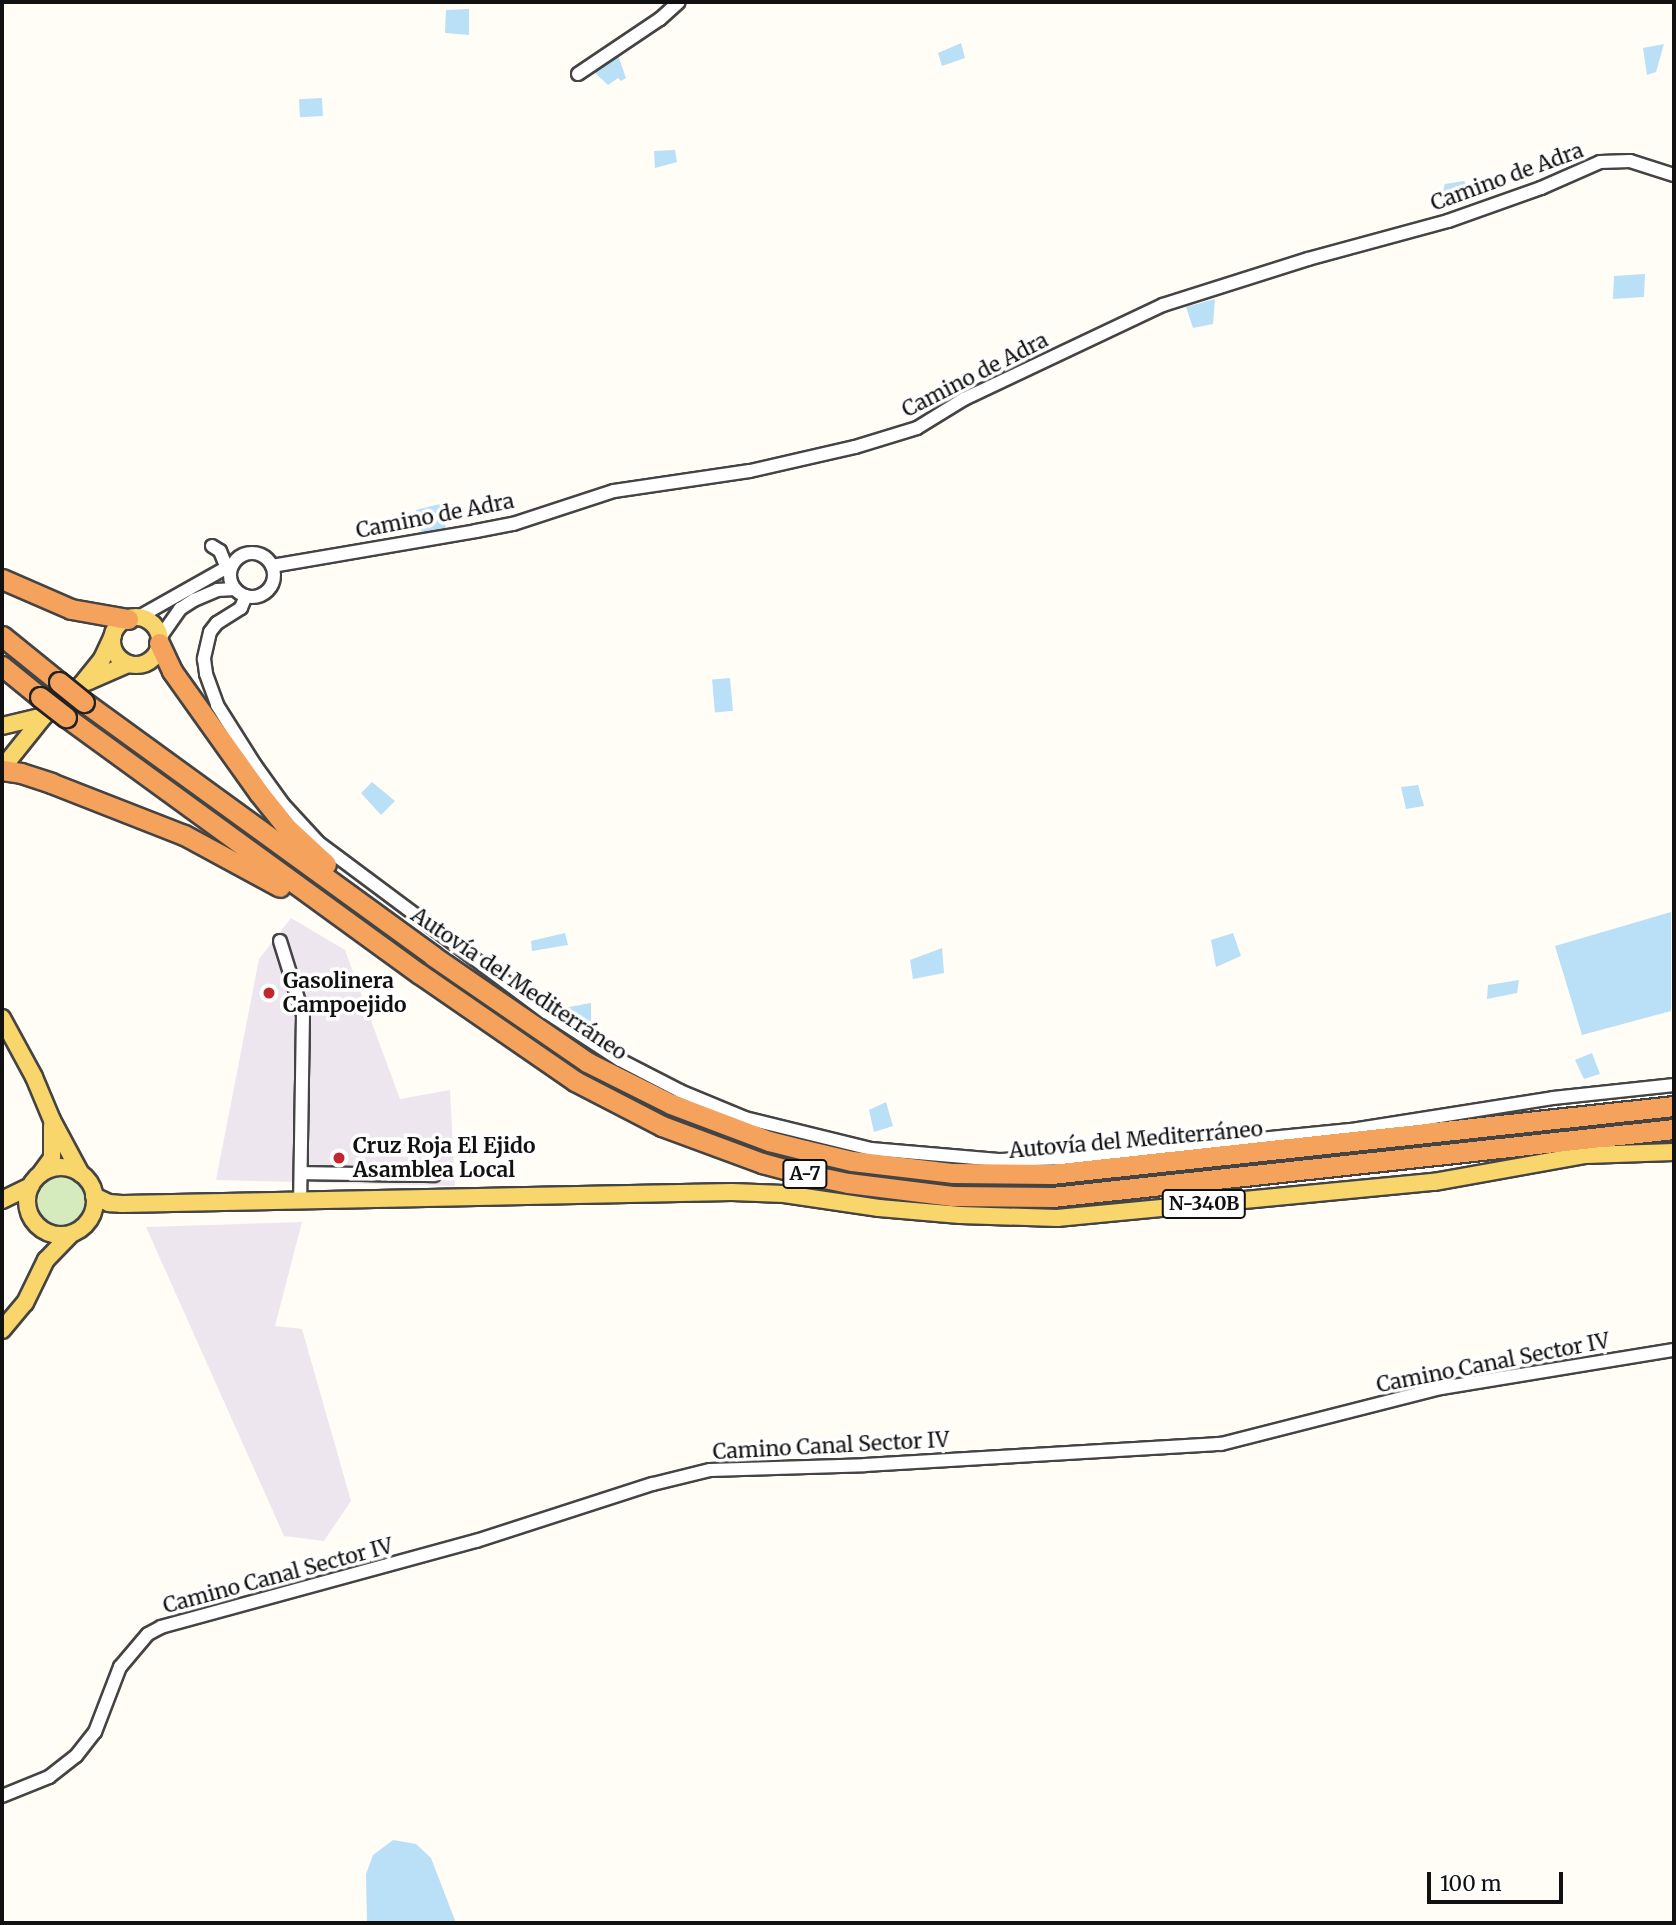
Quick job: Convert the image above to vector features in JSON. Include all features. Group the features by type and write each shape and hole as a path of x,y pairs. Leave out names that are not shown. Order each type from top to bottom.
{"highway":[{"path":"2,579 71,609 133,618"},
{"name":"Autovía del Mediterráneo","path":"2,636 59,682 83,693 433,956 587,1062 671,1104 769,1141 852,1161 997,1175 1104,1170 1674,1105"},
{"path":"159,641 179,682 287,828 433,956"},
{"name":"A-7","path":"2,666 42,706 66,717 420,974 575,1081 652,1121 762,1163 848,1184 997,1198 1106,1193 1674,1130"},
{"path":"4,767 184,835 259,874 420,974"}],"main road":[{"path":"2,726 42,706 83,693 128,664 149,661 159,641 155,627 133,618 116,628 83,693"},
{"path":"113,635 113,649 128,664"},
{"path":"4,767 42,706"},
{"path":"2,735 8,745 4,767"},
{"path":"2,1018 34,1077 52,1120 94,1196 92,1214"},
{"path":"46,1260 46,1241 27,1207 35,1180 52,1158 52,1120"},
{"name":"N-340B","path":"71,1234 80,1229 92,1214 107,1206 300,1199 732,1192 783,1194 960,1215 1058,1218 1434,1182 1586,1156 1674,1152"},
{"path":"71,1234 50,1233 2,1203 35,1180 60,1167 81,1174"},
{"name":"N-340B","path":"94,1196 109,1203 122,1204"},
{"path":"2,1330 25,1303 56,1246 71,1234"}],"street":[{"path":"578,74 660,19 679,2"},
{"name":"Camino de Adra","path":"272,566 488,529 614,491 750,471 855,447 917,428 964,399 1163,304 1308,259 1448,221 1541,188 1600,162 1630,161 1674,175"},
{"path":"212,546 220,551 230,566 230,577 241,593 242,608 217,623 210,632 204,659 206,674 217,705 283,804 318,843 556,1019 620,1060 668,1085 745,1118 871,1149 999,1160 1069,1158 1358,1129 1461,1115 1553,1098 1674,1085"},
{"path":"133,618 230,566 240,557 251,553 264,556 272,566 271,586 261,596 217,590 194,600 180,609 159,641"},
{"path":"280,941 303,1014 300,1199"},
{"path":"301,1173 434,1175"},
{"name":"Camino Canal Sector IV","path":"2,1796 49,1777 76,1756 95,1732 120,1667 148,1634 161,1627 476,1541 653,1484 710,1470 865,1465 1221,1444 1441,1388 1674,1350"}],"shaded area":[{"path":"291,918 345,950 400,1099 450,1090 455,1186 216,1180 259,959"},
{"path":"302,1222 275,1326 302,1329 351,1501 324,1541 284,1536 146,1227"}],"green space":[{"path":"61,1176 80,1183 87,1202 80,1221 61,1228 42,1221 35,1202 42,1183"}],"water":[{"path":"469,9 469,35 445,33 446,10"},
{"path":"961,43 965,58 942,66 938,53"},
{"path":"1664,44 1656,72 1647,75 1643,48"},
{"path":"618,55 626,78 621,81 618,78 608,85 592,70"},
{"path":"322,98 323,116 300,117 299,99"},
{"path":"675,150 677,162 655,168 654,151"},
{"path":"1464,181 1477,199 1450,207 1443,190 1445,184"},
{"path":"1645,274 1644,297 1613,299 1614,276"},
{"path":"1215,299 1213,324 1193,328 1186,307"},
{"path":"440,504 446,528 422,534 416,510"},
{"path":"730,678 733,711 715,712 712,680"},
{"path":"372,782 395,801 381,815 361,793"},
{"path":"1418,785 1424,806 1406,809 1401,787"},
{"path":"1671,912 1671,1011 1582,1035 1555,946"},
{"path":"565,933 568,945 532,951 531,941"},
{"path":"1233,933 1241,956 1216,967 1211,940"},
{"path":"942,948 944,973 913,979 910,960"},
{"path":"1519,980 1517,993 1487,999 1488,985"},
{"path":"591,1003 591,1025 579,1026 558,1009"},
{"path":"1592,1053 1600,1074 1584,1079 1575,1060"},
{"path":"886,1102 893,1126 874,1132 869,1110"},
{"path":"393,1840 416,1844 431,1858 456,1923 367,1923 366,1874 373,1855"}],"place":[{"name":"Gasolinera Campoejido","path":"269,993"},
{"name":"Cruz Roja El Ejido Asamblea Local","path":"339,1158"}]}
